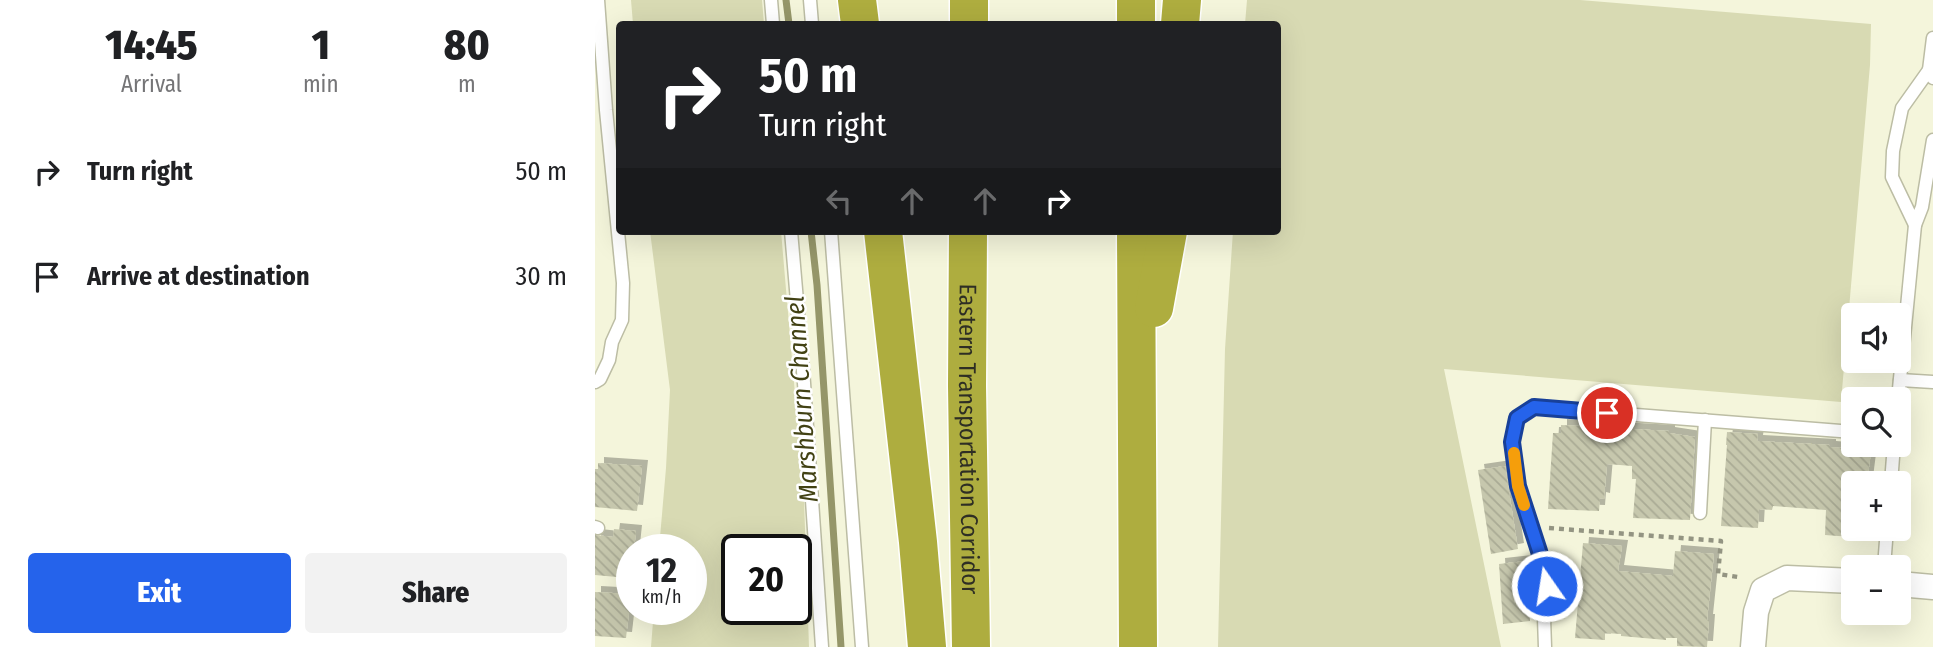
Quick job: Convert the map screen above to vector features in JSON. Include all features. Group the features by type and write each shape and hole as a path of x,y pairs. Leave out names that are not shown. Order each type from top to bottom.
{"highway":[{"path":"857,0 860,21"},
{"path":"969,0 969,21"},
{"path":"1136,0 1136,21"},
{"path":"1180,21 1182,0"},
{"path":"883,235 917,528 927,647"},
{"name":"Eastern Transportation Corridor","path":"968,235 971,647"},
{"path":"1136,235 1138,647"},
{"path":"1136,407 1167,235"}],"street":[{"path":"1753,647 1756,612 1763,590 1787,578 1841,580"},
{"path":"1911,585 1933,587"}],"lane":[{"path":"598,0 616,206"},
{"path":"771,0 773,21"},
{"path":"810,0 812,21"},
{"path":"1915,225 1892,177 1893,151 1902,108 1931,74 1933,38"},
{"path":"1899,387 1915,225 1922,207 1933,140"},
{"path":"595,382 600,379 609,360 612,342 622,320 624,283 619,235"},
{"path":"791,235 822,647"},
{"path":"831,235 862,647"},
{"path":"1900,380 1933,382"},
{"path":"1545,647 1547,586 1518,486 1512,442 1517,418 1534,407 1841,431"},
{"path":"1700,513 1705,420"}],"path":[{"path":"1531,527 1721,541 1718,574 1738,577"}],"green space":[{"path":"631,0 762,0 764,21 633,21"},
{"path":"1247,0 1580,0 1871,24 1870,65 1850,303 1841,303 1841,373 1843,373 1841,402 1444,369 1501,647 1218,647 1225,349 1233,235 1281,235 1281,21 1245,21"},
{"path":"651,235 781,235 805,534 721,534 721,625 808,625 809,647 651,647 653,625 707,625 707,534 660,534 670,390"}],"building":[{"path":"1561,425 1669,431 1695,437 1690,520 1633,518 1636,479 1632,479 1632,466 1607,464 1604,499 1600,498 1599,511 1548,509 1553,433 1561,433"},
{"path":"1727,432 1758,434 1757,441 1830,445 1841,448 1841,457 1870,457 1869,471 1841,471 1841,536 1825,535 1826,510 1773,506 1772,510 1759,509 1758,528 1721,526"},
{"path":"598,463 642,466 637,511 595,507 595,469 598,469"},
{"path":"1505,466 1518,549 1491,554 1478,470"},
{"path":"614,529 636,531 636,534 616,534 616,577 595,575 595,535 613,537"},
{"path":"1583,543 1622,546 1618,571 1673,576 1675,551 1714,554 1707,647 1677,646 1677,638 1666,640 1621,634 1605,633 1605,640 1575,638"},
{"path":"1526,561 1530,621 1503,624 1499,564"},
{"path":"595,592 616,593 616,625 627,625 626,638 595,636"}],"waterway":[{"name":"Marshburn Channel","path":"786,0 789,21"},
{"name":"Marshburn Channel","path":"811,235 841,647"}],"slow traffic":[{"path":"1514,453 1518,486 1524,505"}],"route":[{"path":"1547,586 1518,486 1512,442 1517,418 1534,407 1607,413"}]}
